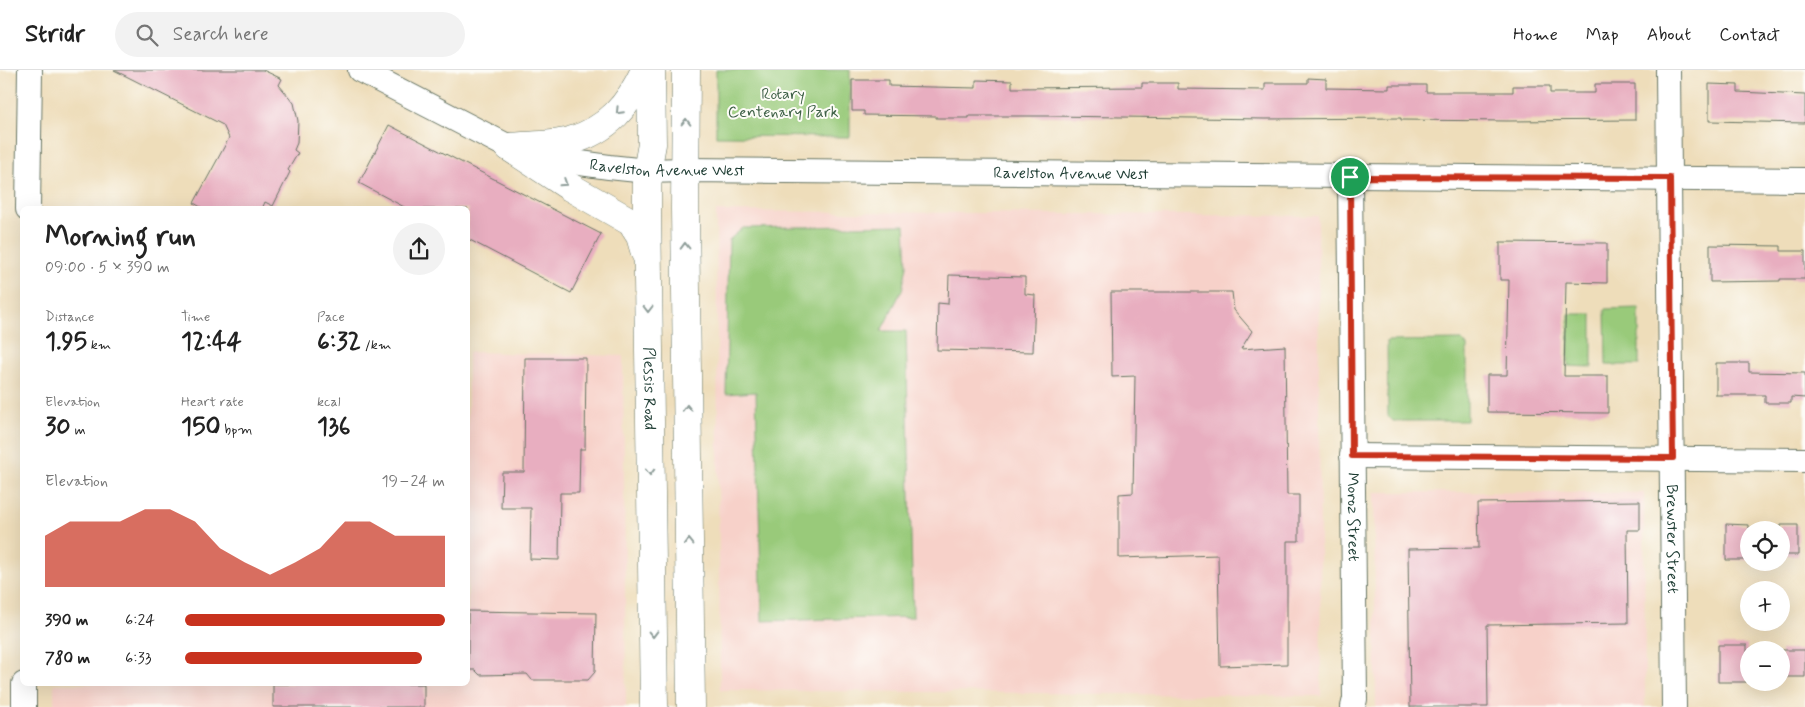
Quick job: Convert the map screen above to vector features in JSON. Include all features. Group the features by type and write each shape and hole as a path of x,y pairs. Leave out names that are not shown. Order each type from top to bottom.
{"main road":[{"path":"508,147 568,141 584,136 603,126 620,111 635,92 645,70"},
{"name":"Plessis Road","path":"651,70 652,144 647,171 654,707"},
{"path":"686,70 685,170 690,707"},
{"path":"508,147 570,187 631,222 640,236 648,260"}],"street":[{"path":"28,206 30,70"},
{"name":"Ravelston Avenue West","path":"360,70 508,147 573,162 647,171 1805,180"},
{"name":"Brewster Street","path":"1668,70 1674,707"},
{"name":"Moroz Street","path":"1350,177 1356,699 1353,707"},
{"path":"1352,456 1805,460"},
{"path":"24,686 24,707"}],"shaded area":[{"path":"716,211 1318,216 1321,696 720,690"},
{"path":"470,352 623,356 626,707 54,707 54,686 470,686"},
{"path":"1374,492 1644,493 1645,707 1376,707"}],"green space":[{"name":"Rotary Centenary Park","path":"716,70 850,70 850,137 716,136"},
{"path":"905,225 907,266 902,290 881,331 906,331 913,617 762,621 756,392 726,394 729,240 743,228"},
{"path":"1639,308 1639,365 1606,365 1605,309"},
{"path":"1569,314 1592,314 1592,367 1568,366"},
{"path":"1462,340 1467,346 1467,421 1393,421 1388,416 1387,341"}],"building":[{"path":"114,70 263,70 282,79 279,85 294,103 298,121 297,143 294,150 298,153 288,170 290,172 273,206 265,202 263,206 199,206 194,203 229,138 223,125"},
{"path":"1308,78 1326,79 1326,88 1389,89 1389,85 1426,85 1426,92 1513,92 1513,86 1550,86 1550,93 1595,93 1595,84 1635,84 1635,120 1508,121 1401,120 1401,118 1265,119 1050,116 936,118 936,116 864,115 864,111 852,111 852,80 889,80 889,86 976,88 976,80 1012,81 1012,88 1142,87 1142,83 1178,83 1178,89 1265,90 1265,83 1308,83"},
{"path":"1709,84 1738,85 1738,92 1805,95 1805,123 1709,121"},
{"path":"389,125 601,234 571,293 470,240 470,206 402,206 359,183"},
{"path":"1500,242 1607,243 1607,283 1566,282 1564,376 1608,376 1608,413 1487,412 1487,375 1507,375 1509,280 1500,280"},
{"path":"1710,245 1781,246 1781,251 1805,251 1805,279 1710,282"},
{"path":"949,275 1025,277 1025,294 1035,295 1033,352 937,350 938,303 948,304"},
{"path":"1111,292 1232,292 1234,310 1252,331 1241,349 1285,346 1287,495 1299,495 1299,541 1287,541 1287,664 1220,666 1218,555 1119,558 1119,494 1133,493 1135,376 1112,377"},
{"path":"525,358 586,358 585,449 580,449 579,493 560,493 559,560 530,559 531,508 501,508 502,472 524,472"},
{"path":"1716,363 1749,363 1749,372 1805,373 1805,398 1791,397 1791,403 1765,403 1765,395 1716,395"},
{"path":"1640,501 1640,530 1627,530 1628,623 1487,625 1488,707 1410,707 1408,549 1479,548 1478,503"},
{"path":"1726,524 1740,525 1740,560 1726,560"},
{"path":"1790,525 1798,525 1798,555 1790,555"},
{"path":"470,611 596,613 595,672 588,680 532,680 527,674 480,675 475,670 470,670"},
{"path":"1718,645 1740,645 1740,682 1718,682"},
{"path":"1790,650 1805,650 1805,677 1790,677"},
{"path":"273,686 424,686 424,707 273,707"}],"route":[{"path":"1350,177 1670,178 1673,458 1352,456 1350,177"}]}
